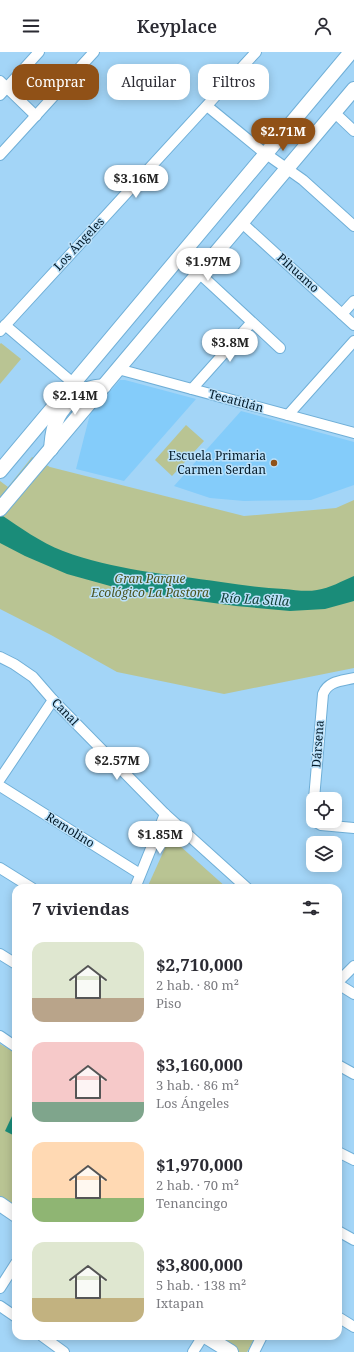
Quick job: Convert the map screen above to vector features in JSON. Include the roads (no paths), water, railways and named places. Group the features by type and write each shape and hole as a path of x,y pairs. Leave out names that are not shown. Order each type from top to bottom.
{"main road":[{"path":"0,471 352,52"},
{"path":"0,509 354,89"},
{"path":"0,1204 12,1212"},
{"path":"211,1340 231,1352"}],"street":[{"path":"36,116 2,88 40,52"},
{"path":"0,155 94,52"},
{"name":"Los Ángeles","path":"2,328 256,52"},
{"path":"207,106 266,153 303,180 354,226"},
{"path":"334,112 354,131"},
{"name":"Pihuamo","path":"241,222 354,325"},
{"path":"199,273 280,348"},
{"path":"342,314 354,301"},
{"path":"192,389 252,323"},
{"path":"2,328 73,383"},
{"path":"288,415 354,341"},
{"name":"Tecatitlán","path":"118,369 354,433"},
{"name":"Canal","path":"0,657 14,664 33,677 53,700 165,814 243,884"},
{"name":"Dársena","path":"315,792 324,690 335,682 354,678"},
{"path":"0,778 53,700"},
{"name":"Remolino","path":"0,786 140,874"},
{"path":"136,884 165,814"},
{"path":"342,826 354,828"},
{"path":"0,868 26,884"},
{"path":"0,954 12,962"},
{"path":"342,976 354,967"},
{"path":"342,980 354,994"},
{"path":"0,1036 12,1044"},
{"path":"342,1067 354,1074"},
{"path":"342,1154 354,1160"},
{"path":"342,1233 354,1240"},
{"path":"0,1288 12,1270"},
{"path":"0,1306 12,1314"},
{"path":"342,1319 354,1326"},
{"path":"48,1340 64,1352"},
{"path":"193,1352 201,1340"},
{"path":"254,1352 260,1340"}],"water":[{"name":"Río La Silla","path":"0,514 38,539 63,551 102,563 141,571 252,586 305,591 327,588 354,576 354,601 325,609 290,611 236,606 121,589 67,574 25,556 0,543"},
{"path":"12,1116 12,1134 5,1131"}],"place":[{"name":"Escuela Primaria Carmen Serdan","path":"274,463"}],"park label":[{"name":"Gran Parque Ecológico La Pastora","path":"150,586"}]}
